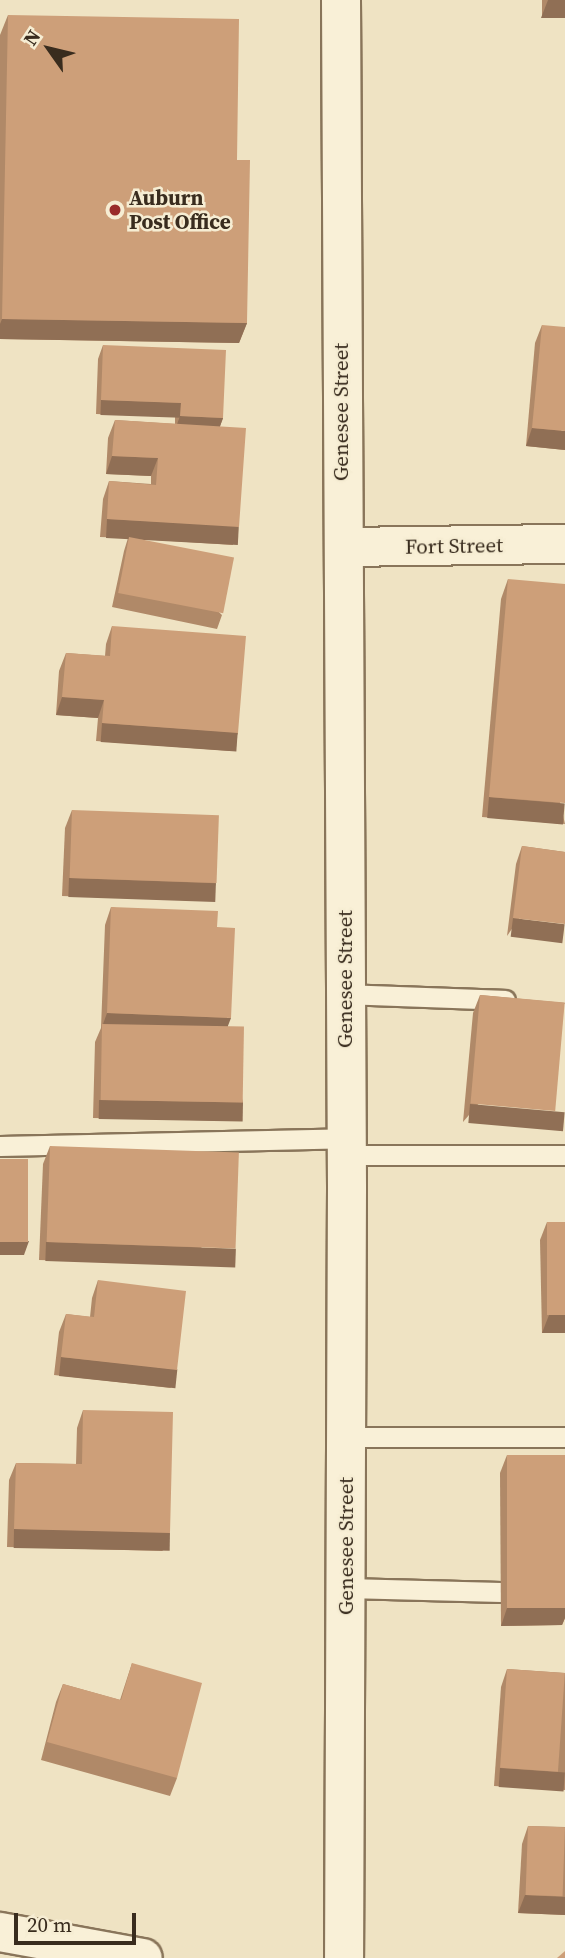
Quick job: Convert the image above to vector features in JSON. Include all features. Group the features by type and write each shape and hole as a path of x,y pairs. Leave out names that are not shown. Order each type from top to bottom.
{"main road":[{"name":"Genesee Street","path":"341,0 346,1146 344,1958"},
{"name":"Fort Street","path":"344,547 565,544"},
{"path":"0,1932 143,1958"}],"lane":[{"path":"345,994 527,1002"},
{"path":"0,1146 346,1146 565,1155"},
{"path":"346,1437 565,1437"},
{"path":"346,1588 501,1592"}],"building":[{"path":"8,15 239,19 237,160 250,160 247,323 2,319"},
{"path":"542,325 565,327 565,431 532,428"},
{"path":"103,345 226,350 223,418 180,416 181,403 101,400"},
{"path":"115,420 246,428 239,527 107,519 109,481 156,485 158,458 112,456"},
{"path":"129,537 234,557 223,613 118,593"},
{"path":"508,579 565,584 565,803 489,797"},
{"path":"112,626 246,636 238,733 102,723 104,700 62,697 66,653 110,656"},
{"path":"72,810 219,815 217,883 70,878"},
{"path":"522,846 565,852 565,924 513,918"},
{"path":"111,907 218,911 217,927 235,928 231,1018 107,1013"},
{"path":"480,995 565,1002 555,1111 471,1104"},
{"path":"102,1024 244,1026 243,1102 101,1100"},
{"path":"50,1146 239,1153 236,1249 47,1242"},
{"path":"0,1159 28,1159 28,1242 0,1242"},
{"path":"547,1222 565,1222 565,1315 547,1315"},
{"path":"98,1280 186,1291 177,1370 61,1357 66,1314 94,1317"},
{"path":"83,1410 173,1412 170,1533 14,1529 16,1463 82,1464"},
{"path":"507,1455 565,1455 565,1608 507,1608"},
{"path":"132,1663 202,1683 177,1778 47,1742 63,1684 121,1700"},
{"path":"507,1669 565,1673 558,1772 500,1768"},
{"path":"528,1826 565,1827 563,1896 526,1895"}],"place":[{"name":"Auburn Post Office","path":"115,210"}]}
